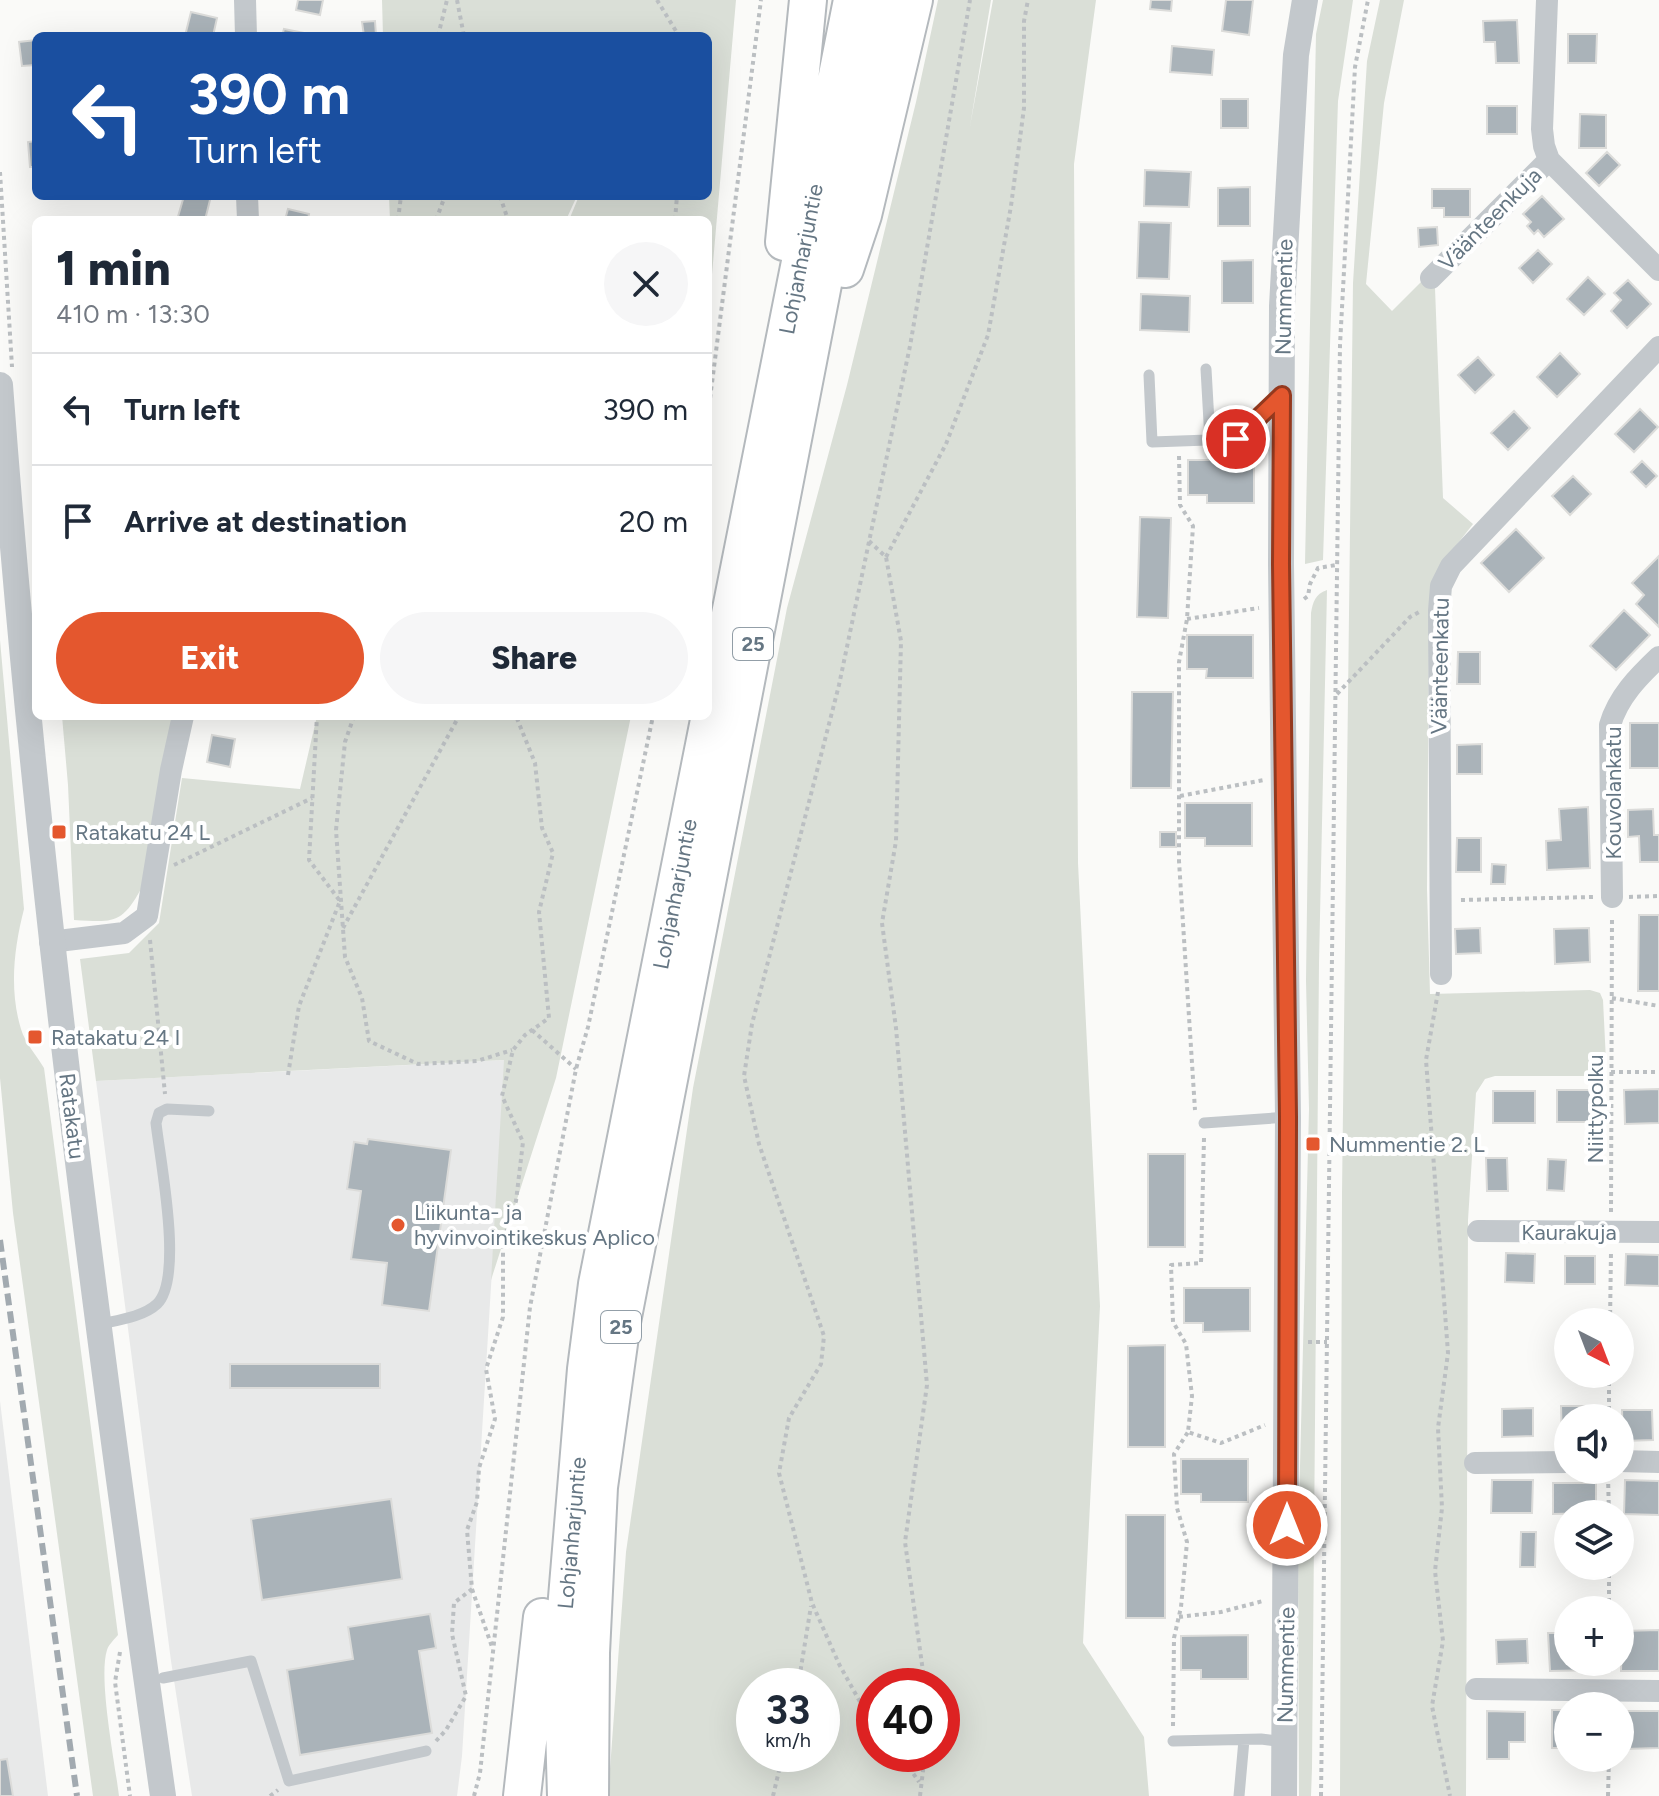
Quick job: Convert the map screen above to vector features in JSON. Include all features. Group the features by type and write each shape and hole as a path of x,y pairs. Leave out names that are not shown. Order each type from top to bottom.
{"highway":[{"path":"783,423 787,203 808,0"},
{"name":"Lohjanharjuntie","path":"590,1796 591,1653 599,1487 622,1322 783,423 852,0"},
{"name":"Lohjanharjuntie","path":"566,1796 562,1658 586,1369 597,1284 878,0"},
{"path":"783,423 863,215 914,0"},
{"path":"522,1796 563,1432 586,1369"}],"street":[{"path":"245,0 246,32"},
{"name":"Nummentie","path":"1284,1796 1288,1117 1274,604 1286,219 1296,55 1305,0"},
{"path":"1547,0 1542,129 1549,160 1659,270"},
{"name":"Väänteenkuja","path":"1431,278 1549,160"},
{"name":"Väänteenkatu","path":"1441,974 1441,586 1451,566 1659,347"},
{"name":"Ratakatu","path":"0,385 17,621 50,942 163,1796"},
{"name":"Kouvolankatu","path":"1612,897 1610,725 1615,708 1659,657"},
{"path":"50,942 124,933 147,916 182,720"},
{"name":"Kaurakuja","path":"1478,1231 1659,1232"},
{"path":"1634,1461 1659,1462"},
{"path":"1475,1463 1554,1462"},
{"path":"1476,1689 1659,1691"}],"lane":[{"path":"1206,369 1210,440"},
{"path":"1149,375 1152,442 1236,439 1282,395"},
{"path":"99,1324 151,1309 161,1301 170,1275 170,1246 156,1123 159,1113 167,1109 209,1111"},
{"path":"1204,1123 1288,1117"},
{"path":"163,1678 251,1661 289,1781 426,1751"},
{"path":"1173,1741 1261,1739 1285,1742"},
{"path":"1239,1796 1244,1740"}],"path":[{"path":"439,32 447,0"},
{"path":"457,0 463,32"},
{"path":"657,0 677,32"},
{"path":"712,383 761,0"},
{"path":"856,1695 812,1603 779,1473 789,1418 821,1364 824,1336 759,1144 744,1076 752,1024 839,685 910,346 970,0"},
{"path":"886,557 946,444 988,335 1011,206 1024,108 1024,21 1028,0"},
{"path":"1321,1796 1340,345 1355,67 1368,0"},
{"path":"1173,1741 1174,1638 1187,1542 1177,1508 1174,1454 1188,1432 1192,1396 1186,1344 1173,1322 1171,1265 1201,1263 1204,1123 1196,1118 1179,861 1179,662 1187,619 1193,526 1180,505 1179,442"},
{"path":"869,541 886,557 901,641 896,841 882,923 896,1028 927,1385 905,1542 922,1668"},
{"path":"1187,619 1300,601 1308,596 1318,568 1336,565"},
{"path":"1335,696 1410,617 1440,605"},
{"path":"317,720 309,860 340,901"},
{"path":"353,720 345,742 336,830 345,957 362,998 369,1041 418,1064 477,1061 513,1050 533,1029 549,1018 539,912 553,853 542,828 535,763 518,720"},
{"path":"342,930 457,720"},
{"path":"474,1796 480,1773 530,1307 576,1069 588,1027 652,720"},
{"path":"1180,796 1268,780"},
{"path":"154,875 312,798"},
{"path":"1439,901 1659,896"},
{"name":"Niittypolku","path":"1610,1308 1612,897"},
{"path":"288,1075 299,1006 340,901"},
{"path":"147,916 167,1109"},
{"path":"1441,974 1426,1060 1448,1353 1438,1428 1442,1508 1435,1571 1443,1641 1432,1706 1450,1796"},
{"path":"1612,998 1659,1006"},
{"path":"533,1029 576,1069"},
{"path":"493,1648 472,1589 467,1530 477,1502 479,1468 495,1419 486,1369 503,1317 503,1242 516,1201 523,1142 502,1096 513,1050"},
{"path":"1611,1072 1659,1072"},
{"path":"1188,1432 1221,1443 1274,1421"},
{"path":"426,1751 446,1730 466,1696 452,1634 454,1603 472,1589"},
{"path":"1179,1617 1221,1612 1263,1601"},
{"path":"801,1668 812,1603"},
{"path":"773,1796 779,1772"},
{"path":"912,1772 919,1783"},
{"path":"920,1796 921,1772"},
{"path":"1608,1796 1609,1772"}],"shaded area":[{"path":"382,0 736,0 712,274 712,216 571,216 577,200 712,200 712,32 383,32"},
{"path":"938,0 991,0 970,126 993,0 1096,0 1074,164 1078,863 1100,1306 1083,1643 1144,1737 1149,1796 608,1796 626,1552 693,1088 787,608 847,385"},
{"path":"1323,0 1353,0 1338,101 1323,560 1305,564 1316,34"},
{"path":"1380,0 1404,0 1384,103 1366,284 1392,311 1425,278 1435,288 1443,498 1473,524 1448,556 1429,627 1427,889 1430,994 1590,990 1600,993 1606,1061 1596,1076 1495,1076 1485,1079 1476,1093 1468,1220 1466,1796 1340,1796 1342,1194 1353,283 1367,61"},
{"path":"389,200 575,200 568,216 390,216"},
{"path":"1327,590 1319,963 1312,1768 1311,1796 1299,1796 1298,1546 1309,1109 1306,981 1311,613 1315,599"},
{"path":"0,640 24,909 15,954 15,999 23,1034 44,1068 118,1635 107,1650 105,1680 119,1796 93,1796 13,1213 0,1078"},
{"path":"62,720 172,720 141,889 128,909 115,919 74,920"},
{"path":"316,720 630,720 556,1078 491,1280 504,1060 96,1081 80,959 129,953 159,923 182,778 300,789"},
{"path":"505,1060 457,1796 192,1796 171,1661 96,1081"},
{"path":"0,1401 48,1796 0,1796"}],"building":[{"path":"298,0 323,0 320,15 296,10"},
{"path":"1151,0 1172,0 1171,11 1150,9"},
{"path":"1226,0 1253,0 1249,35 1222,31"},
{"path":"191,12 217,18 214,32 186,32"},
{"path":"1517,20 1519,63 1496,63 1495,42 1484,42 1483,21"},
{"path":"375,21 376,32 363,32 362,22"},
{"path":"1568,34 1597,34 1596,63 1568,63"},
{"path":"32,40 32,65 22,66 19,42"},
{"path":"1172,46 1214,50 1212,75 1170,72"},
{"path":"1221,99 1248,99 1248,128 1221,128"},
{"path":"1487,106 1517,106 1517,134 1487,134"},
{"path":"1580,114 1606,115 1606,148 1579,148"},
{"path":"28,142 32,142 32,167 30,167"},
{"path":"1607,152 1620,165 1599,186 1586,173"},
{"path":"1145,170 1191,172 1189,207 1144,206"},
{"path":"1250,187 1250,226 1218,226 1218,188"},
{"path":"1432,189 1470,189 1470,217 1444,217 1444,208 1432,208"},
{"path":"1542,196 1564,219 1544,237 1538,230 1534,234 1527,226 1531,222 1523,214"},
{"path":"183,200 210,200 206,216 178,216"},
{"path":"288,209 309,214 309,216 286,216"},
{"path":"1139,222 1171,223 1169,279 1137,278"},
{"path":"1437,227 1438,245 1419,247 1418,228"},
{"path":"1538,250 1552,264 1533,283 1519,268"},
{"path":"1253,260 1253,303 1222,303 1222,261"},
{"path":"1588,277 1605,294 1584,315 1567,299"},
{"path":"1628,280 1651,304 1627,328 1611,311 1621,300 1614,293"},
{"path":"1141,294 1190,296 1189,332 1140,330"},
{"path":"1560,353 1580,374 1557,397 1537,377"},
{"path":"1478,357 1494,375 1475,393 1458,375"},
{"path":"1640,409 1658,427 1634,452 1615,434"},
{"path":"1514,411 1530,428 1508,450 1491,433"},
{"path":"1188,460 1254,460 1254,503 1207,503 1207,495 1188,495"},
{"path":"1642,461 1657,476 1646,487 1631,472"},
{"path":"1573,476 1591,494 1570,515 1552,496"},
{"path":"1140,517 1171,518 1168,618 1137,617"},
{"path":"1516,529 1544,558 1509,592 1481,563"},
{"path":"1659,556 1659,627 1636,604 1644,595 1632,583"},
{"path":"1624,610 1650,635 1616,670 1590,646"},
{"path":"1187,635 1253,635 1253,678 1206,678 1207,669 1187,669"},
{"path":"1458,652 1480,652 1480,684 1457,684"},
{"path":"1132,692 1173,692 1171,788 1131,788"},
{"path":"1630,723 1659,723 1659,768 1630,768"},
{"path":"212,735 235,739 230,767 207,762"},
{"path":"1482,744 1482,774 1457,774 1457,745"},
{"path":"1185,803 1252,803 1252,846 1205,846 1205,838 1185,838"},
{"path":"1588,807 1590,868 1547,870 1546,841 1561,840 1559,809"},
{"path":"1653,809 1654,835 1659,835 1659,862 1640,862 1639,836 1628,837 1628,810"},
{"path":"1160,832 1176,832 1176,847 1160,847"},
{"path":"1457,838 1481,838 1481,872 1456,872"},
{"path":"1492,864 1506,865 1505,884 1491,884"},
{"path":"1639,915 1659,915 1659,991 1638,991"},
{"path":"1480,928 1481,953 1456,954 1455,929"},
{"path":"1589,928 1590,962 1555,964 1554,929"},
{"path":"1659,1089 1659,1123 1625,1124 1624,1090"},
{"path":"1557,1090 1599,1090 1599,1122 1557,1122"},
{"path":"1493,1091 1535,1091 1535,1123 1493,1123"},
{"name":"Liikunta- ja hyvinvointikeskus Aplico","path":"368,1139 451,1150 429,1311 382,1305 387,1263 351,1259 361,1191 347,1189 354,1142 367,1144"},
{"path":"1148,1154 1185,1154 1185,1247 1148,1247"},
{"path":"1486,1158 1507,1158 1508,1191 1487,1191"},
{"path":"1548,1159 1566,1160 1564,1191 1547,1190"},
{"path":"1506,1253 1535,1254 1534,1283 1505,1282"},
{"path":"1626,1254 1659,1255 1659,1286 1625,1285"},
{"path":"1565,1256 1595,1256 1595,1284 1565,1284"},
{"path":"1184,1288 1250,1288 1250,1331 1203,1332 1203,1323 1184,1323"},
{"path":"1165,1345 1165,1447 1128,1447 1128,1346"},
{"path":"230,1364 380,1364 380,1388 230,1388"},
{"path":"1533,1408 1533,1436 1502,1437 1502,1409"},
{"path":"1634,1410 1652,1410 1653,1440 1634,1441"},
{"path":"1181,1459 1248,1459 1248,1502 1201,1502 1201,1494 1181,1494"},
{"path":"1492,1480 1533,1480 1532,1513 1491,1513"},
{"path":"1634,1480 1659,1481 1659,1515 1634,1514 1634,1500 1624,1500 1625,1484 1634,1484"},
{"path":"1553,1483 1596,1484 1596,1500 1554,1500 1553,1514"},
{"path":"391,1499 402,1579 262,1600 251,1519"},
{"path":"1126,1515 1165,1515 1165,1618 1126,1618"},
{"path":"1521,1532 1536,1532 1535,1567 1520,1567"},
{"path":"430,1614 436,1648 419,1651 432,1733 300,1755 287,1670 353,1659 348,1627"},
{"path":"1659,1630 1659,1671 1634,1671 1634,1631"},
{"path":"1548,1633 1554,1633 1554,1671 1550,1671"},
{"path":"1248,1635 1248,1679 1201,1679 1201,1670 1181,1670 1181,1636"},
{"path":"1527,1639 1528,1663 1497,1664 1496,1640"},
{"path":"1552,1710 1554,1710 1554,1748"},
{"path":"1487,1711 1525,1712 1525,1742 1509,1742 1509,1759 1487,1759"},
{"path":"1634,1711 1659,1711 1659,1748 1634,1749"},
{"path":"7,1759 13,1796 0,1796 0,1760"}],"railway":[{"path":"0,1240 77,1796"}],"place":[{"name":"Ratakatu 24 L","path":"59,832"},
{"name":"Ratakatu 24 I","path":"35,1037"},
{"name":"Nummentie 2. L","path":"1313,1144"},
{"name":"Liikunta- ja hyvinvointikeskus Aplico","path":"398,1225"}],"route":[{"path":"1236,439 1282,395 1281,564 1288,1117 1287,1525"}]}
